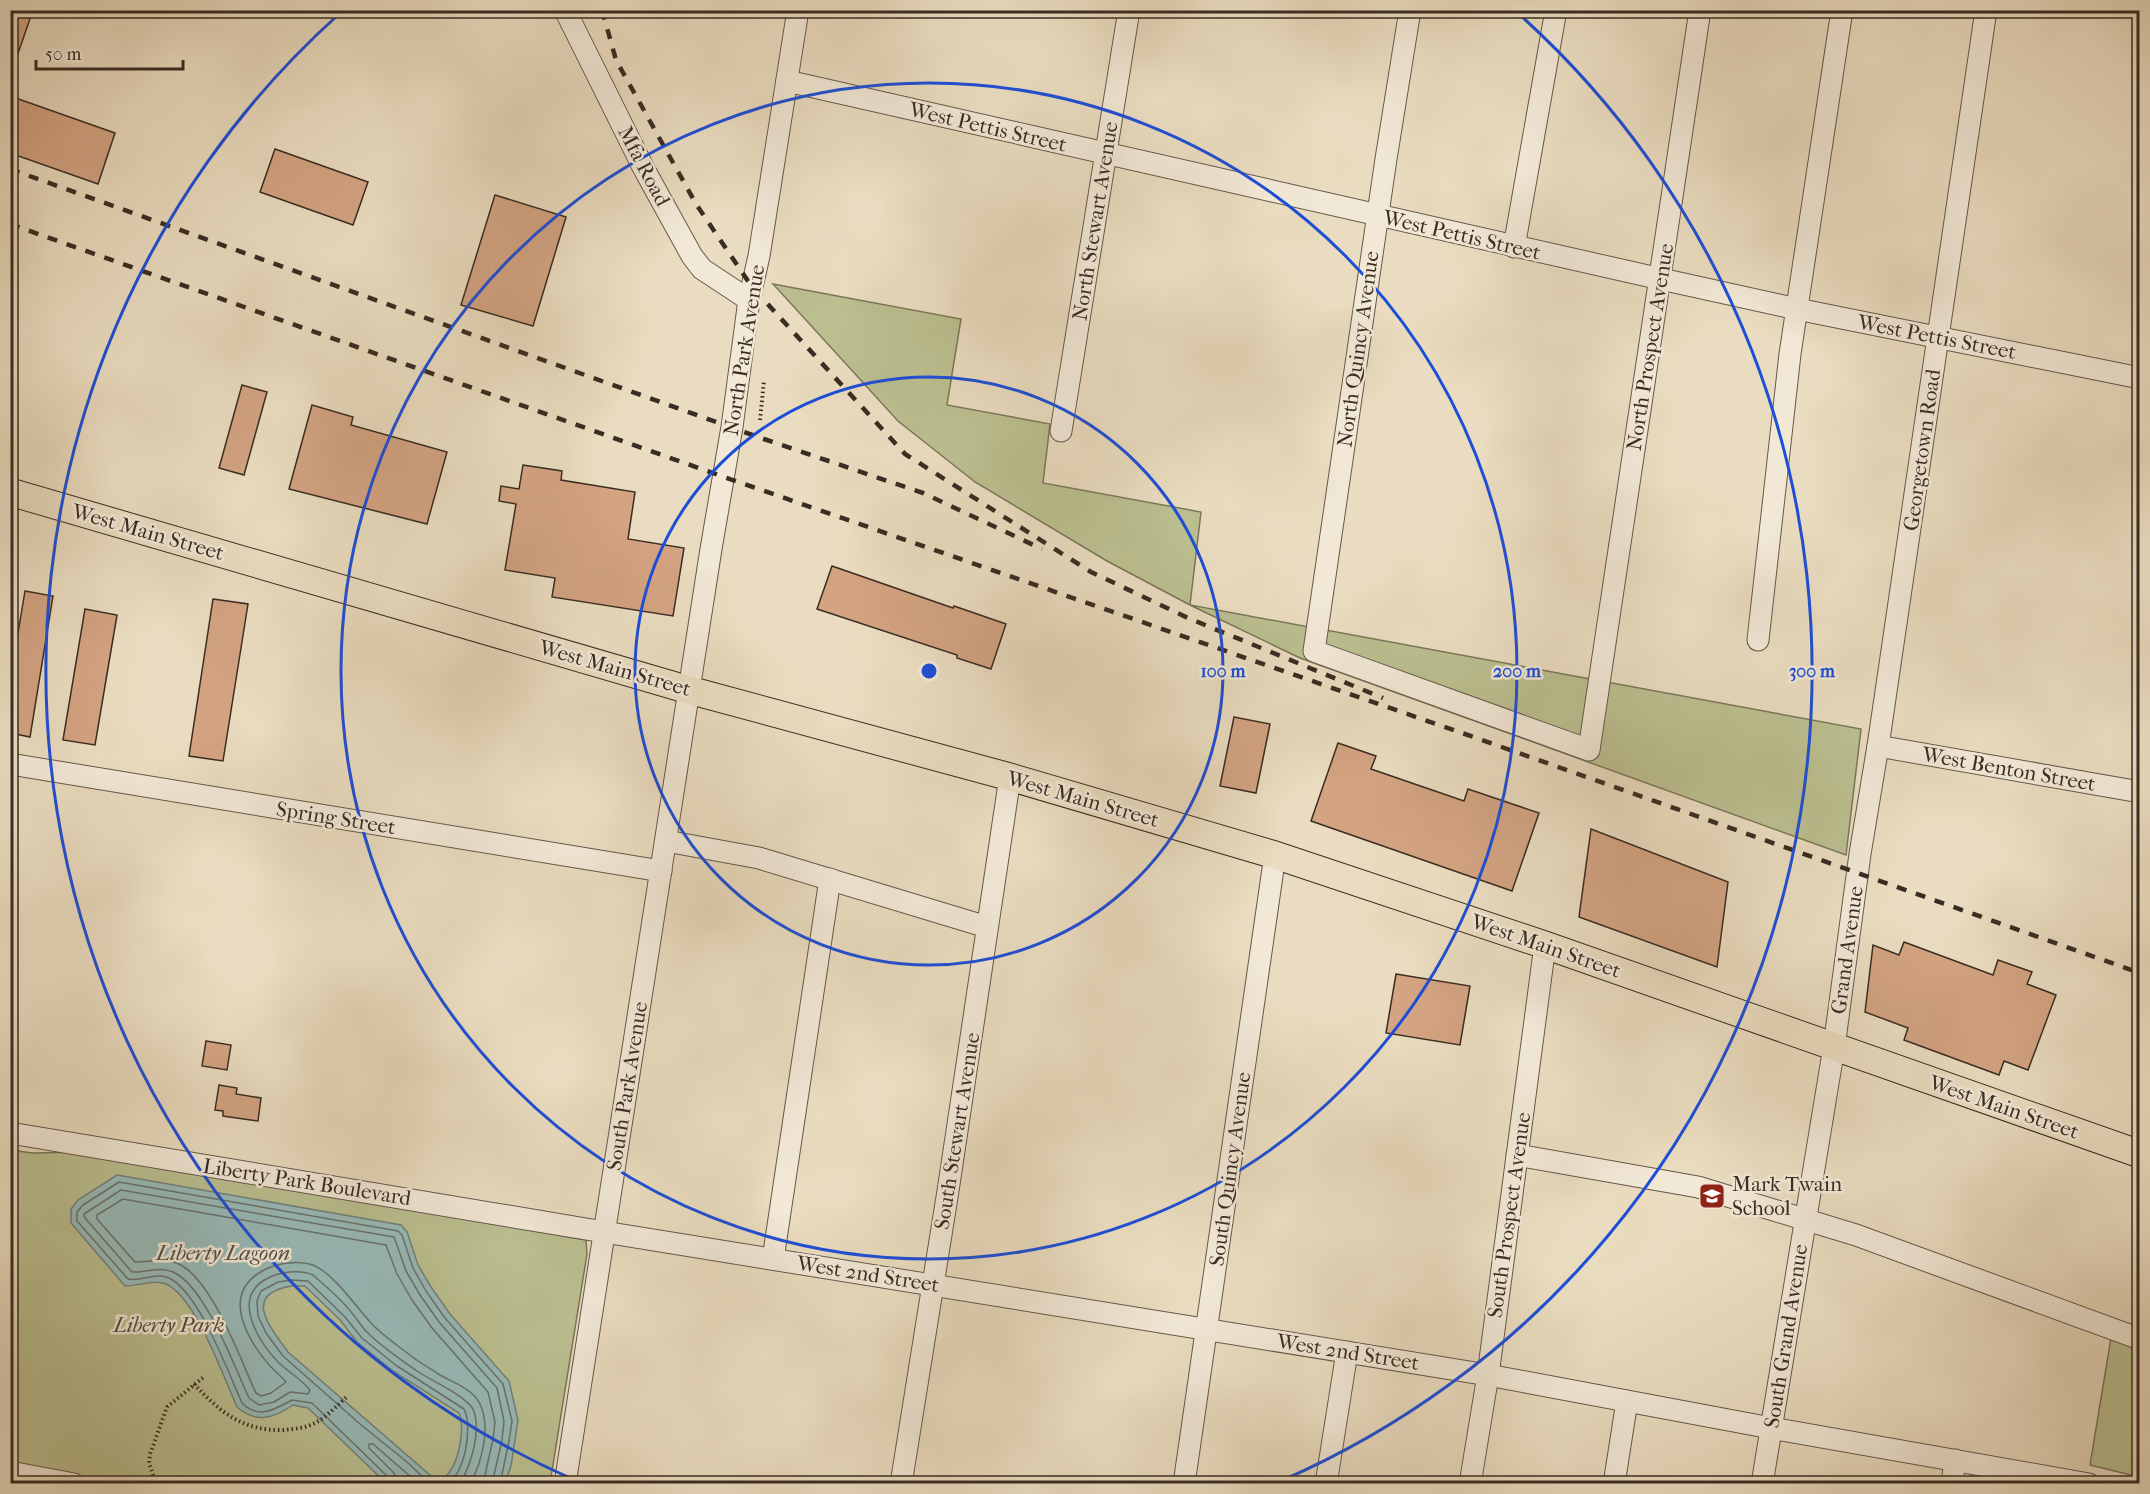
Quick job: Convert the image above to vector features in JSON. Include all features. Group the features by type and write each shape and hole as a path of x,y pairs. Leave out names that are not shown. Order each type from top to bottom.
{"main road":[{"name":"West Main Street","path":"10,492 689,690 1010,777 1275,855 1545,945 2139,1154"}],"street":[{"name":"Mfa Road","path":"566,10 644,169 692,256 702,269 749,300"},
{"name":"North Park Avenue","path":"689,690 732,427 749,300 759,256 798,10"},
{"name":"North Stewart Avenue","path":"1061,431 1129,10"},
{"name":"North Quincy Avenue","path":"1410,10 1377,216 1314,651 1463,705"},
{"path":"1514,246 1556,10"},
{"name":"North Prospect Avenue","path":"1463,705 1589,750 1700,10"},
{"path":"1758,640 1790,354 1842,10"},
{"name":"Georgetown Road","path":"1860,854 1878,746 1986,10"},
{"name":"West Pettis Street","path":"787,81 1797,309 2139,378"},
{"name":"South Park Avenue","path":"565,1484 689,690"},
{"name":"West Benton Street","path":"1878,746 2139,792"},
{"name":"Spring Street","path":"10,764 661,871"},
{"name":"South Stewart Avenue","path":"901,1484 1010,777"},
{"path":"666,841 759,858 987,927"},
{"name":"Grand Avenue","path":"1834,1047 1860,854"},
{"name":"South Quincy Avenue","path":"1184,1484 1275,855"},
{"path":"773,1259 830,879"},
{"name":"South Prospect Avenue","path":"1470,1484 1488,1375 1545,945"},
{"name":"South Grand Avenue","path":"1762,1484 1834,1047"},
{"name":"Liberty Park Boulevard","path":"10,1133 604,1232"},
{"path":"1517,1155 1698,1187 1856,1234 2139,1339"},
{"name":"West 2nd Street","path":"604,1232 1488,1375 2090,1484"},
{"path":"1326,1484 1347,1352"},
{"path":"1614,1484 1628,1401"},
{"path":"1952,1484 1955,1460"},
{"path":"10,1472 74,1484"}],"path":[{"path":"760,420 764,381"},
{"path":"156,1484 148,1463 167,1407 205,1376"},
{"path":"194,1384 225,1413 247,1425 265,1430 295,1429 316,1423 348,1396"}],"green space":[{"path":"773,284 961,319 947,405 1050,424 1043,483 1201,512 1190,605 1107,561 975,482 898,421"},
{"path":"1190,605 1861,729 1846,855 1300,658"},
{"name":"Liberty Park","path":"11,1150 32,1153 87,1152 586,1240 587,1254 550,1483 11,1484"},
{"path":"2111,1338 2139,1349 2139,1477 2090,1465"}],"water":[{"name":"Liberty Lagoon","path":"117,1175 401,1225 407,1232 418,1265 431,1287 450,1314 509,1381 518,1420 511,1466 505,1483 386,1483 308,1408 293,1405 272,1416 265,1417 251,1416 244,1412 237,1407 208,1339 188,1304 166,1284 152,1282 125,1286 71,1223 71,1209 78,1200","holes":["292,1286 305,1286 341,1321 357,1342 393,1371 459,1413 462,1430 459,1450 452,1469 446,1476 440,1480 430,1475 288,1352 268,1322 264,1304 268,1296 277,1290"]}],"building":[{"path":"10,10 33,10 13,68 10,68"},
{"path":"10,96 115,133 98,184 10,153"},
{"path":"275,149 368,182 353,225 260,192"},
{"path":"495,195 566,217 533,326 461,305"},
{"path":"242,385 267,392 244,475 219,468"},
{"path":"312,405 353,417 351,425 447,452 427,524 289,489"},
{"path":"523,465 562,471 561,480 635,492 628,539 684,548 673,616 552,597 555,578 505,570 516,504 499,501 501,486 519,489"},
{"path":"832,566 1006,624 991,669 957,658 957,655 817,609"},
{"path":"25,591 53,596 30,737 10,733 10,681"},
{"path":"213,599 248,604 223,761 189,756"},
{"path":"85,609 117,615 95,745 63,740"},
{"path":"1234,717 1270,724 1256,793 1220,786"},
{"path":"1338,743 1376,756 1371,769 1464,801 1468,789 1539,813 1512,891 1311,821"},
{"path":"1591,829 1728,882 1717,967 1579,917"},
{"path":"1904,942 1993,975 1998,960 2032,972 2027,984 2056,995 2028,1070 2004,1061 1999,1075 1904,1040 1908,1028 1865,1012 1873,945 1899,955"},
{"path":"1396,974 1470,986 1460,1045 1386,1033"},
{"path":"206,1041 231,1045 227,1070 202,1066"},
{"path":"219,1085 237,1088 236,1094 261,1098 258,1121 223,1116 223,1111 215,1110"}],"railway":[{"path":"602,10 616,60 696,204 752,287 905,454 1091,572 1188,618 1383,698"},
{"path":"10,169 758,437 923,493 1042,549"},
{"path":"10,224 724,477 1465,734 2140,973"}],"place":[{"name":"Mark Twain School","path":"1712,1196"}]}
